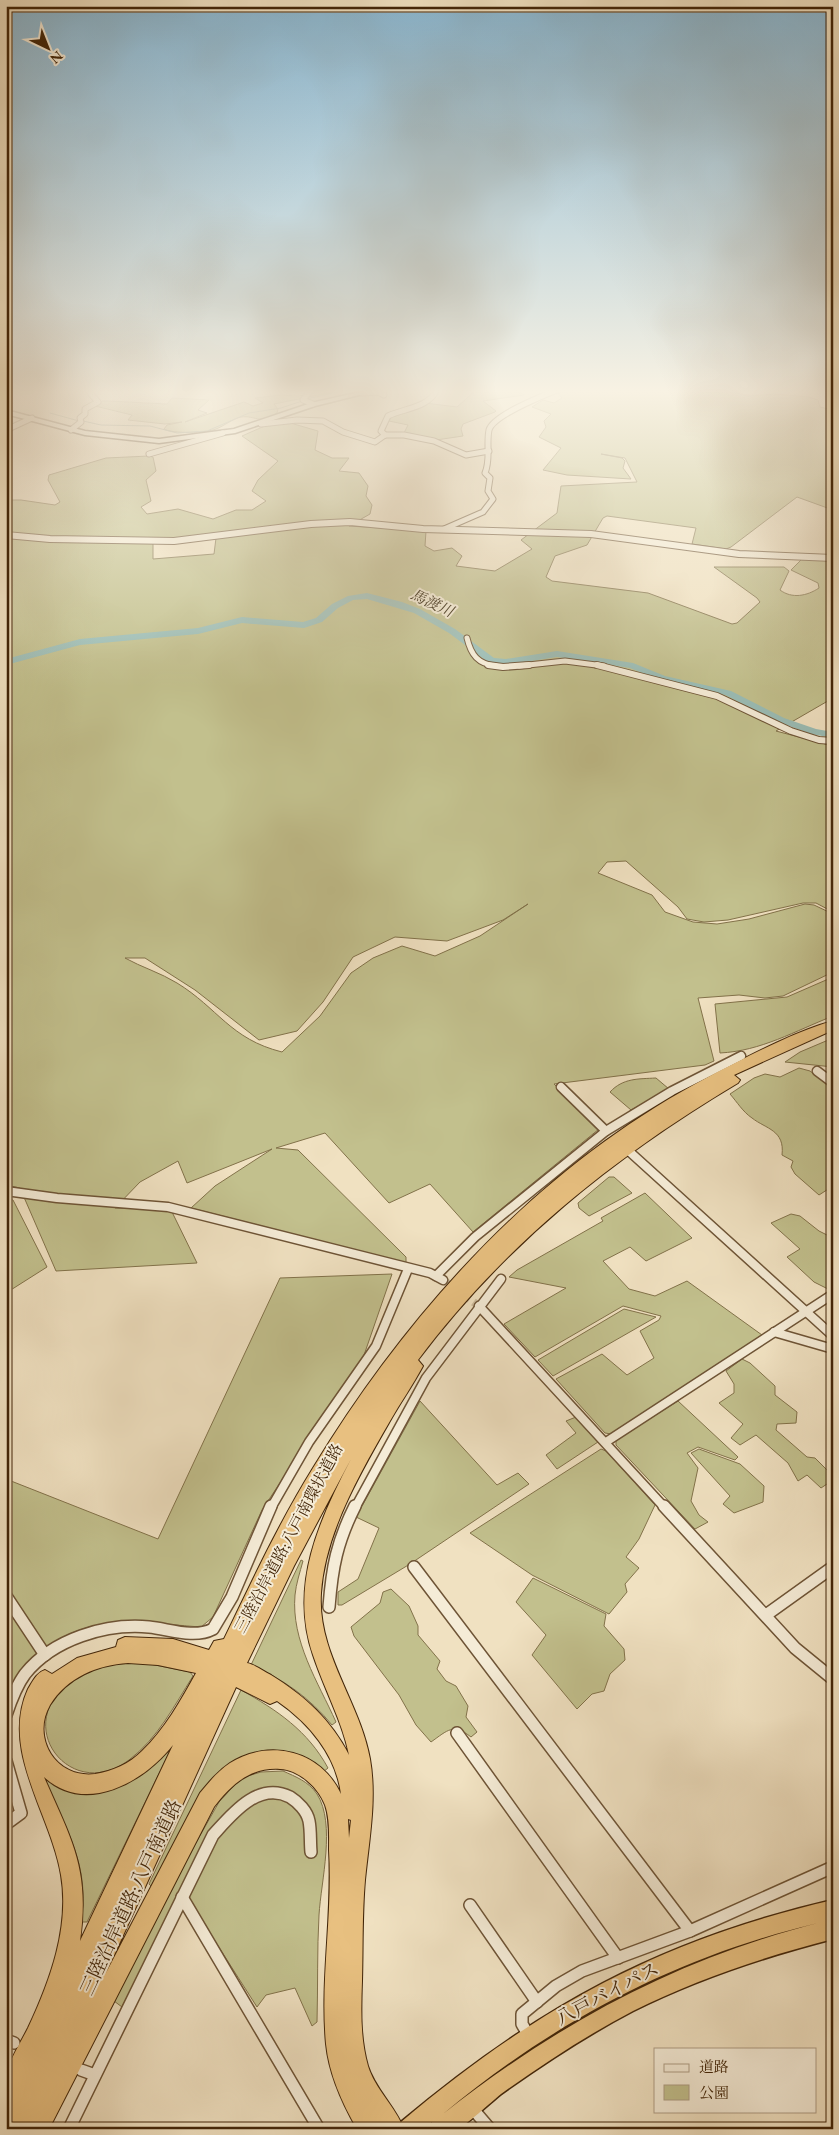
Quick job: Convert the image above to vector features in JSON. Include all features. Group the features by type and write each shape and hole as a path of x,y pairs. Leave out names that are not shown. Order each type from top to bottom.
{"highway":[{"name":"三陸沿岸道路;八戸南環状道路","path":"238,1669 290,1528 350,1423 389,1367 443,1298 498,1240 602,1151 660,1111 707,1083 769,1052 833,1025"},
{"name":"三陸沿岸道路;八戸南環状道路","path":"238,1669 295,1545 348,1449 384,1393 415,1351 465,1291 520,1234 590,1173 660,1124 714,1091 768,1061 833,1032"},
{"path":"348,1874 360,1842 361,1760 356,1732 321,1654 313,1625 312,1593 328,1533 356,1468 393,1400 465,1291"},
{"path":"6,2098 58,1980 69,1943 73,1918 72,1873 66,1853 28,1764 24,1728 28,1708 37,1690 46,1679 62,1664 81,1655 123,1646 173,1648 200,1660 119,1654 81,1663 58,1678 45,1695 36,1717 35,1736 39,1752 54,1772 74,1783 88,1785 104,1784 119,1779 148,1758 187,1706 262,1569 290,1528"},
{"path":"238,1669 283,1693 303,1707 322,1727 336,1747 346,1770 352,1792 348,1874 334,2011 337,2048 350,2090 370,2129"},
{"name":"三陸沿岸道路;八戸南道路","path":"6,2122 238,1669"},
{"name":"三陸沿岸道路;八戸南道路","path":"22,2129 238,1669"},
{"path":"36,2129 207,1800 230,1774 247,1763 264,1759 283,1760 298,1764 312,1773 326,1786 334,1801 348,1874 353,2050 362,2078 393,2129"},
{"name":"八戸バイパス","path":"408,2129 456,2089 529,2036 620,1983 678,1957 746,1932 796,1917 833,1910"},
{"name":"八戸バイパス","path":"440,2129 469,2104 551,2046 670,1981 754,1950 833,1929"}],"street":[{"path":"444,530 483,512 493,499 488,489"},
{"path":"6,535 50,539 174,541 338,522 444,530 584,534 745,554 833,558"},
{"path":"467,638 468,649 472,656 479,662 491,666 522,666 560,661 620,669 716,695 784,727 807,736 833,741"},
{"path":"6,1191 57,1198 168,1207 440,1278 474,1237 606,1131 672,1091 741,1056"},
{"path":"817,1071 833,1083"},
{"path":"560,1087 606,1131"},
{"path":"631,1153 833,1336"},
{"path":"6,1715 18,1684 30,1668 45,1655 82,1635 103,1629 149,1627 201,1634 213,1629 239,1581 260,1530 281,1488 314,1434 380,1340 408,1269"},
{"path":"330,1607 330,1575 340,1536 380,1459 426,1378 501,1279"},
{"path":"606,1442 833,1294"},
{"path":"479,1306 795,1648 833,1680"},
{"path":"774,1332 833,1349"},
{"path":"414,1567 690,1931"},
{"path":"766,1615 833,1568"},
{"path":"6,1596 45,1655"},
{"path":"457,1733 524,1823 568,1889 618,1958"},
{"path":"6,1761 21,1814 6,1824"},
{"path":"69,2129 213,1835 251,1799 266,1792 280,1792 303,1808 308,1820 311,1852"},
{"path":"529,2036 522,2024 522,2014 556,1986 582,1971 690,1931 833,1867"},
{"path":"182,1897 319,2129"},
{"path":"470,1905 537,2002"},
{"path":"81,2070 95,2076"},
{"path":"469,2104 490,2129"}],"green space":[{"path":"53,489 148,489 151,501 141,507 147,514 178,509 213,519 236,510 252,510 266,501 252,491 253,489 367,489 366,496 372,505 370,514 349,526 426,531 425,546 434,551 452,548 462,556 456,566 495,571 532,549 521,540 557,513 561,489 833,489 833,510 797,497 726,549 692,544 696,528 607,516 603,518 587,545 555,556 546,577 552,581 648,593 732,624 737,623 760,602 714,567 784,567 789,571 780,590 789,595 800,595 810,593 819,588 818,583 791,570 807,554 833,555 833,698 776,731 833,746 833,912 816,903 803,903 728,920 704,922 687,919 678,907 626,861 607,862 598,873 652,895 665,912 693,922 717,924 749,919 805,904 814,905 833,914 833,972 783,996 765,998 739,995 698,998 714,1061 705,1065 554,1084 599,1129 473,1232 430,1184 389,1203 325,1133 276,1148 298,1150 406,1257 406,1263 191,1208 215,1186 272,1149 187,1183 178,1161 140,1182 115,1208 156,1209 172,1212 197,1263 56,1271 20,1188 6,1185 6,500 21,500 55,505 60,502","holes":["216,538 214,554 153,559 153,541","528,904 480,936 435,956 402,946 373,958 351,973 320,1016 282,1052 249,1039 177,983 125,958 145,958 195,990 259,1040 297,1031 323,1002 353,957 395,937 447,941 503,920"]},
{"path":"833,977 833,1016 764,1044 720,1053 715,1004 787,997"},
{"path":"833,1038 833,1067 785,1062 800,1052"},
{"path":"799,1068 810,1071 833,1089 833,1186 819,1195 795,1174 791,1167 793,1161 782,1155 781,1140 778,1135 749,1116 730,1094 754,1078 765,1074 780,1077"},
{"path":"656,1078 669,1089 631,1110 610,1092 615,1087 626,1082 637,1079"},
{"path":"609,1177 614,1177 632,1193 589,1216 579,1208 578,1203"},
{"path":"645,1193 692,1238 646,1261 630,1247 603,1261 629,1289 655,1296 687,1281 762,1335 611,1434 605,1433 556,1379 602,1354 627,1375 654,1358 640,1331 659,1320 661,1316 623,1306 535,1357 504,1324 566,1288 509,1277 517,1270 603,1221 601,1218"},
{"path":"6,1199 13,1200 47,1267 6,1293"},
{"path":"791,1214 800,1216 819,1231 833,1238 833,1288 830,1290 814,1282 787,1257 800,1249 771,1223"},
{"path":"392,1274 363,1358 262,1510 213,1617 201,1627 137,1622 97,1625 78,1631 59,1640 40,1653 24,1668 6,1698 6,1479 158,1539 280,1278"},
{"path":"624,1309 656,1317 553,1376 538,1360"},
{"path":"742,1359 750,1363 775,1386 775,1395 797,1412 796,1423 777,1424 776,1430 807,1457 815,1458 833,1476 833,1480 821,1488 807,1475 798,1481 788,1463 756,1435 740,1445 731,1438 743,1424 719,1403 734,1393 734,1384 726,1371"},
{"path":"420,1401 497,1485 518,1473 529,1484 410,1564 342,1605 338,1605 338,1592 358,1579 379,1528 356,1517"},
{"path":"678,1401 738,1457 735,1460 698,1447 687,1453 698,1468 691,1501 699,1515 708,1522 695,1529 616,1445 616,1440"},
{"path":"576,1417 598,1439 598,1442 557,1469 546,1455 576,1433 566,1421"},
{"path":"601,1449 606,1451 655,1505 639,1539 626,1557 639,1568 625,1584 627,1592 609,1614 532,1575 470,1533"},
{"path":"699,1449 740,1464 764,1486 763,1502 734,1513 723,1504 730,1496 691,1453"},
{"path":"301,1560 303,1561 295,1595 297,1629 307,1661 336,1722 332,1725 315,1706 295,1690 274,1676 251,1665"},
{"path":"533,1578 606,1614 604,1626 624,1649 625,1660 610,1674 604,1691 592,1694 577,1709 532,1655 546,1635 516,1602"},
{"path":"391,1589 409,1606 418,1626 418,1635 440,1661 437,1669 446,1681 456,1686 468,1706 466,1717 477,1732 471,1737 455,1729 446,1731 431,1742 416,1725 399,1695 354,1636 351,1627 380,1603 383,1592"},
{"path":"117,1663 145,1663 190,1672 193,1676 157,1732 129,1760 106,1771 85,1772 67,1764 53,1750 46,1732 47,1712 58,1693 81,1675 94,1669"},
{"path":"241,1690 267,1705 301,1732 328,1768 323,1772 273,1751 249,1754 224,1768 152,1887 149,1884"},
{"path":"164,1752 169,1753 87,1922 81,1922 83,1895 78,1859 67,1829 38,1772 76,1790 105,1791 127,1783"},
{"path":"283,1771 302,1780 317,1794 323,1806 326,1821 326,1853 318,1928 317,2022 312,2026 295,1988 266,1995 257,2007 181,1888 122,2007 114,2001 176,1878 219,1802 241,1778 261,1772"}],"waterway":[{"name":"馬渡川","path":"6,662 80,642 198,631 242,620 304,625 319,620 335,606 351,598 367,596 399,604 417,611 452,631 492,661 506,662 557,654 633,666 662,678 728,693 781,720 814,732 833,735"}],"tunnel":[{"path":"443,1280 479,1306"}]}
